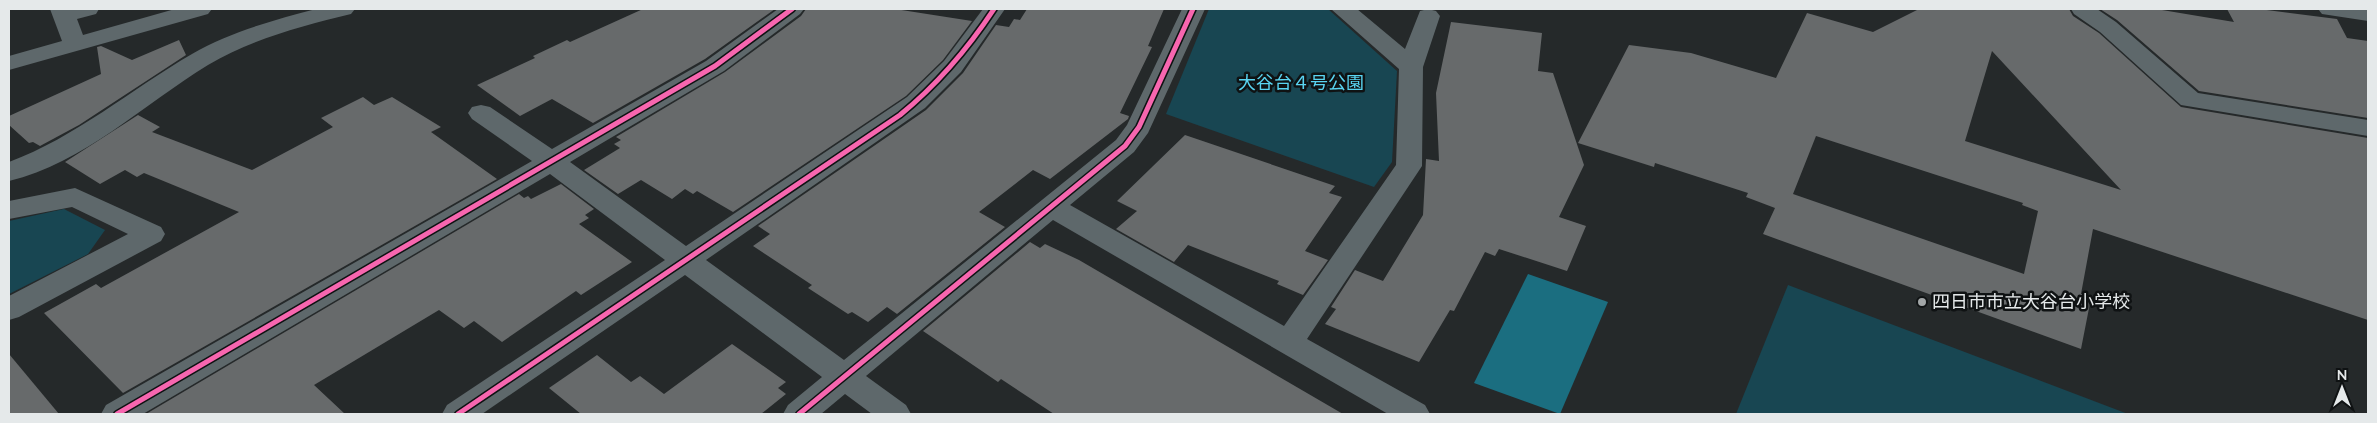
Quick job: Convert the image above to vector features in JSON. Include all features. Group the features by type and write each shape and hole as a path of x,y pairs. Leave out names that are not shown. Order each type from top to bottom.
{"street":[{"path":"75,44 63,12 88,9"},
{"path":"9,63 200,9"},
{"path":"9,172 60,150 100,128 144,95 203,58 240,41 271,30 344,9"},
{"path":"117,414 549,160 715,66 792,9"},
{"path":"458,414 919,100 936,86 966,53 994,9"},
{"path":"799,414 1052,207 1132,138 1193,9"},
{"path":"1343,9 1411,67"},
{"path":"2082,9 2108,27 2190,100 2368,128"},
{"path":"2330,9 2368,14"},
{"path":"1289,342 1409,166 1411,67 1428,16"},
{"path":"481,112 896,414"},
{"path":"9,210 75,197 151,234 9,309"},
{"path":"1052,207 1414,414"}],"green space":[{"name":"大谷台４号公園","path":"1209,9 1328,9 1397,71 1392,162 1374,187 1166,114"},
{"path":"64,209 105,230 88,254 9,294 9,221"},
{"path":"1788,285 2128,414 1736,414"}],"shaded area":[{"path":"1528,274 1608,302 1560,414 1474,383"}],"building":[{"path":"643,9 775,9 705,59 593,123 552,99 520,116 477,85 535,58 533,56 567,40 570,42"},
{"path":"806,9 895,9 972,21 943,60 906,96 733,212 697,191 693,194 685,189 672,199 641,180 618,194 584,170 620,148 614,144 621,140 616,137 725,72 801,16"},
{"path":"1027,9 1164,9 1148,46 1152,47 1120,113 1129,116 1128,119 1050,179 1033,170 979,212 1005,227 897,314 887,307 868,322 852,312 848,314 808,288 812,285 753,246 770,234 758,226 926,110 963,73 996,25 1009,27 1014,19 1020,20"},
{"path":"1919,9 2069,9 2073,16 2099,33 2181,107 2368,138 2368,320 2093,229 2081,294 2091,298 2081,349 1763,234 1775,208 1746,197 1748,193 1655,163 1654,167 1578,143 1629,45 1691,53 1776,78 1807,13 1873,32","holes":["1992,51 2121,190 1965,141","1816,136 2023,203 2022,205 2038,211 2024,274 1793,194"]},
{"path":"2100,9 2156,9 2234,22 2227,9 2259,9 2337,19 2347,38 2368,41 2368,118 2199,91 2117,20"},
{"path":"1451,22 1542,33 1538,71 1553,73 1584,165 1559,217 1586,226 1567,271 1499,249 1495,256 1485,252 1454,311 1450,310 1419,362 1325,324 1336,309 1331,307 1355,270 1383,281 1423,215 1426,159 1439,161 1436,93"},
{"path":"179,40 186,55 79,125 40,146 33,142 29,143 9,125 9,116 101,74 97,47 101,46 132,60"},
{"path":"363,97 374,105 392,97 441,127 431,132 497,179 123,393 44,313 96,284 101,288 239,212 144,173 137,177 125,170 100,184 65,162 138,115 160,127 152,132 252,170 333,127 321,118"},
{"path":"1185,135 1335,186 1329,193 1342,197 1305,251 1328,260 1303,295 1277,284 1279,281 1188,245 1174,262 1116,229 1137,211 1117,201"},
{"path":"561,184 594,209 585,215 589,218 579,224 632,262 581,295 576,291 502,342 474,321 464,328 439,310 314,385 345,414 146,414 519,194 524,198 528,196 531,199"},
{"path":"1030,242 1040,248 1045,244 1079,260 1343,414 1054,414 1001,379 998,382 923,331"},
{"path":"732,344 786,382 778,388 786,394 761,414 581,414 549,388 597,355 631,382 640,376 664,394"},
{"path":"9,354 59,414 9,414"}],"cycle path":[{"path":"117,414 715,66 792,9"},
{"path":"458,414 900,115 953,66 994,9"},
{"path":"799,414 1125,146 1139,127 1193,9"}],"place":[{"name":"四日市市立大谷台小学校","path":"1922,302"}]}
